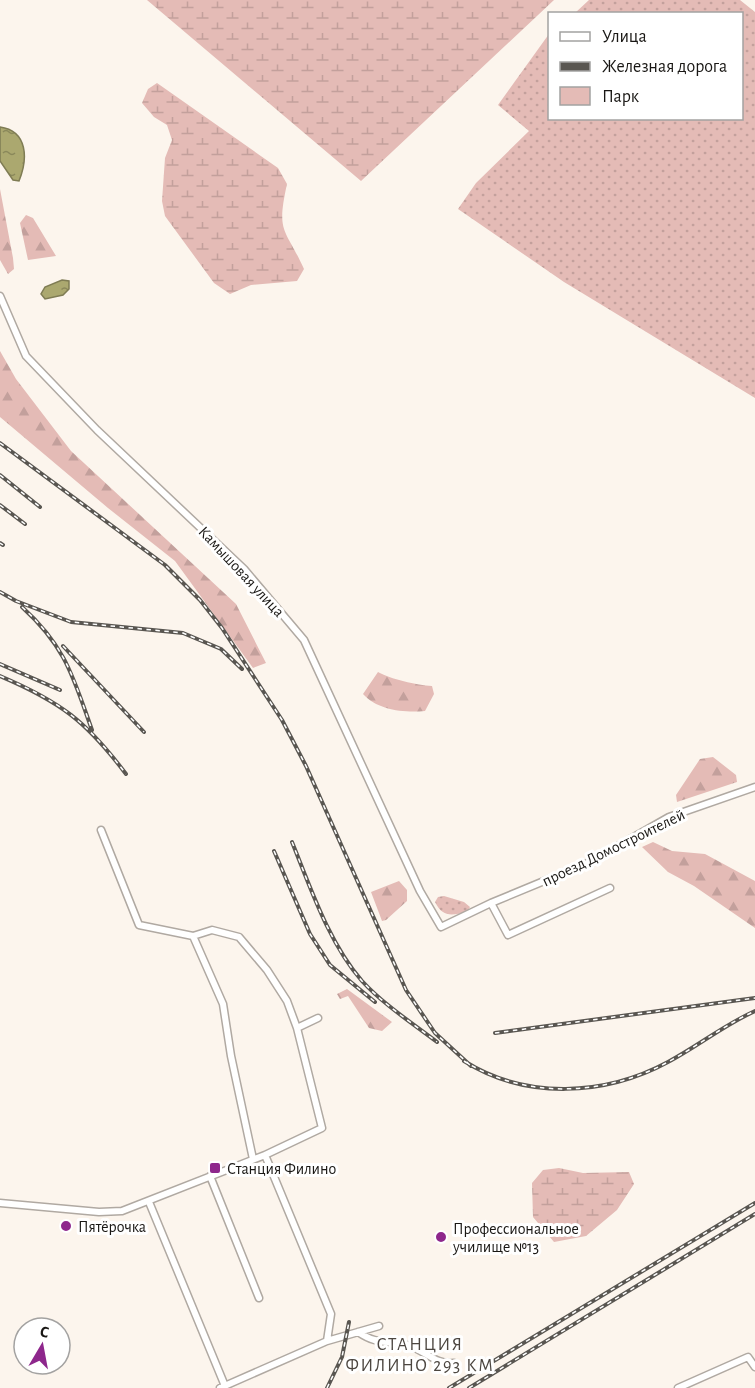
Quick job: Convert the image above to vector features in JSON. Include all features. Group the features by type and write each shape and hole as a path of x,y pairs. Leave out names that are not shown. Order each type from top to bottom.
{"street":[{"name":"Камышовая улица","path":"0,296 26,356 97,430 244,569 304,640 420,891 441,927"},
{"name":"проезд Домостроителей","path":"441,927 491,903 590,862 669,818 755,787"},
{"path":"0,1203 107,1213 122,1211 265,1155 322,1128 297,1028 287,1000 267,970 238,937 212,930 194,936 139,925 100,830"},
{"path":"491,903 508,935 610,888"},
{"path":"194,936 223,1004 231,1056 253,1159"},
{"path":"297,1028 318,1018"},
{"path":"265,1155 331,1314 327,1341"},
{"path":"210,1176 259,1298"},
{"path":"149,1202 223,1387 327,1341 379,1326"},
{"path":"358,1332 373,1341 408,1345 443,1364 454,1363"},
{"path":"678,1388 748,1357 755,1367"}],"green space":[{"path":"147,0 554,0 361,181"},
{"path":"589,0 740,0 755,12 755,398 564,282 458,209 476,183 529,131 498,105 548,35 548,120 743,120 743,12 576,12"},
{"path":"157,83 278,168 287,184 282,212 284,229 304,269 297,281 251,285 230,294 214,283 165,216 162,201 165,158 172,140 167,125 154,117 142,103 148,89"},
{"path":"0,189 13,258 14,269 8,274 0,260"},
{"path":"26,215 33,218 56,256 28,260 20,223"},
{"path":"0,351 16,379 71,451 236,604 266,663 253,668 175,561 0,417"},
{"path":"378,672 404,681 432,686 434,694 425,711 391,709 369,699 363,694"},
{"path":"713,757 736,775 737,782 677,802 676,795 700,759"},
{"path":"653,842 672,851 705,854 755,881 755,928 694,886 668,872 642,847"},
{"path":"399,881 407,890 407,901 382,921 371,892"},
{"path":"444,896 464,902 470,907 467,912 445,913 435,902 438,897"},
{"path":"347,989 392,1022 382,1031 369,1028 348,996 340,999 337,994"},
{"path":"559,1168 583,1173 629,1172 634,1184 617,1210 586,1236 554,1242 533,1217 532,1183 543,1170"}],"water":[{"path":"0,127 16,134 21,140 24,164 19,181 13,180 0,161"},
{"path":"62,280 69,281 69,289 63,295 45,299 41,294 45,287"}],"railway":[{"path":"0,443 165,565 200,600 222,628 282,720 306,766 406,990 435,1033 471,1066"},
{"path":"0,475 40,507"},
{"path":"0,505 25,524"},
{"path":"0,592 16,601 71,622 183,633 221,649 242,669"},
{"path":"22,607 49,636 66,664 92,730"},
{"path":"63,646 144,732"},
{"path":"0,664 60,690"},
{"path":"0,676 40,695 71,715 98,740 126,774"},
{"path":"292,842 330,933 350,966 379,998 437,1042"},
{"path":"274,851 310,934 330,965 375,1002"},
{"path":"495,1033 755,998"},
{"path":"464,1061 488,1074 513,1082 566,1089 592,1087 618,1082 668,1062 755,1011"},
{"path":"449,1388 755,1203"},
{"path":"469,1388 755,1214"},
{"path":"327,1388 342,1357 349,1322"}],"place":[{"name":"Станция Филино","path":"215,1168"},
{"name":"Пятёрочка","path":"66,1226"},
{"name":"Профессиональное училище №13","path":"441,1237"}],"district":[{"name":"СТАНЦИЯ ФИЛИНО 293 КМ","path":"420,1354"}]}
